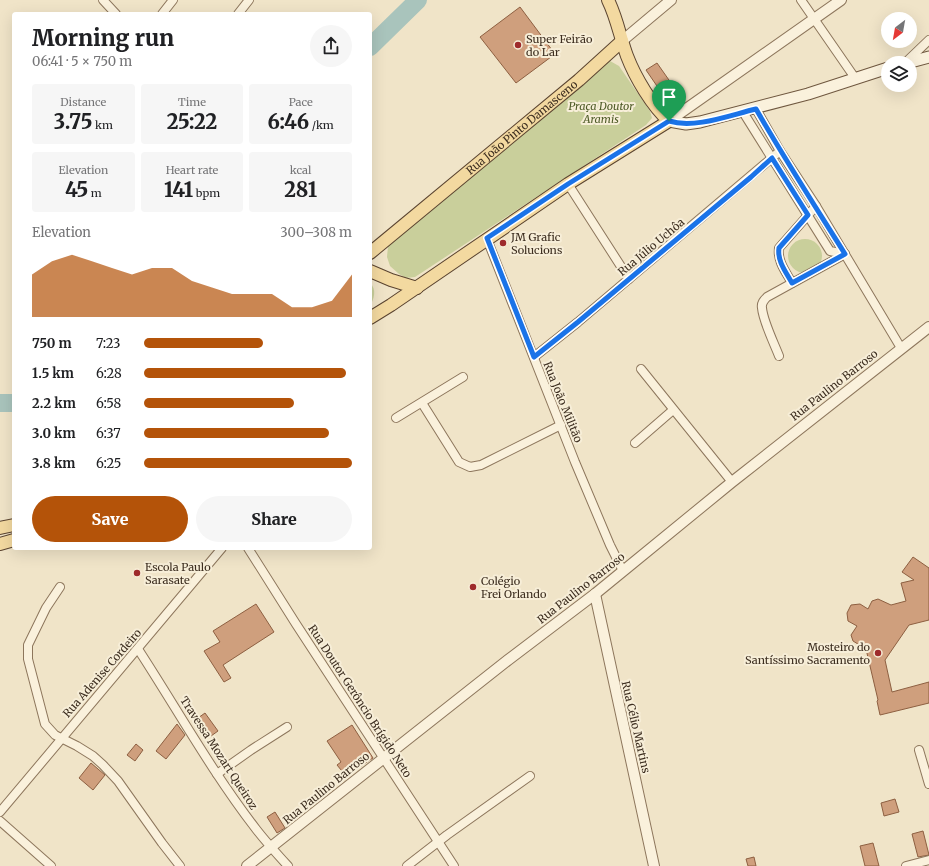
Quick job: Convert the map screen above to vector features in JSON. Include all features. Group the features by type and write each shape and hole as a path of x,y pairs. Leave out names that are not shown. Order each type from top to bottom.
{"main road":[{"path":"608,0 613,10 622,41 634,72 651,99 669,121 686,124 756,109 881,70"},
{"name":"Rua João Pinto Damasceno","path":"372,251 579,80 622,41"},
{"path":"917,60 929,57"},
{"path":"372,317 417,288 487,238 568,184 669,121"},
{"path":"372,272 391,280 417,288"},
{"path":"0,528 12,525"},
{"path":"0,544 12,541"}],"street":[{"path":"103,0 114,12"},
{"path":"164,12 173,0"},
{"path":"240,12 249,0"},
{"name":"Rua João Pinto Damasceno","path":"622,41 671,0"},
{"path":"801,0 855,78"},
{"path":"669,121 813,18 841,0"},
{"path":"913,56 929,40"},
{"path":"756,109 780,151 816,206 901,348"},
{"path":"743,112 830,251 845,254"},
{"name":"Rua Júlio Uchôa","path":"534,357 751,177 780,151"},
{"path":"568,184 629,279"},
{"path":"792,283 780,262 778,254 779,248 816,206"},
{"name":"Rua João Militão","path":"487,238 610,545 623,571"},
{"path":"779,356 762,307 763,302 767,297 845,254"},
{"name":"Rua Paulino Barroso","path":"247,866 508,660 595,594 732,482 929,327"},
{"path":"641,369 732,482"},
{"path":"396,418 463,377"},
{"path":"422,402 459,462 470,468 481,465 561,425"},
{"path":"635,443 673,410"},
{"name":"Rua Adenise Cordeiro","path":"0,812 220,550"},
{"name":"Rua Doutor Gerôncio Brígido Neto","path":"249,550 454,866"},
{"path":"60,587 46,608 28,645 28,659 42,717 49,730 60,739 77,746 93,756 118,781 180,866"},
{"name":"Rua Célio Martins","path":"595,594 654,866"},
{"name":"Travessa Mozart Queiroz","path":"138,649 217,774 257,830 288,866"},
{"path":"217,774 287,727"},
{"path":"919,750 929,784"},
{"path":"407,866 439,841 530,776"},
{"path":"0,821 51,866"},
{"path":"906,866 929,860"}],"green space":[{"name":"Praça Doutor Aramis","path":"610,61 619,66 650,111 652,118 646,125 415,277 406,278 390,266 387,257 388,246"},
{"path":"802,239 808,239 812,240 819,246 822,256 821,263 815,270 808,273 802,273 798,272 791,266 788,259 788,253 789,249 795,242"},
{"path":"372,285 374,288 372,302"}],"building":[{"name":"Super Feirão do Lar","path":"520,7 555,54 516,83 480,37"},
{"path":"657,63 683,100 672,108 646,70"},
{"path":"913,557 929,568 929,620 909,625 885,660 892,692 929,682 929,703 880,715 866,649 853,641 851,635 857,626 848,621 847,613 851,605 860,604 868,609 872,601 878,599 891,605 906,601 901,583 914,580 902,572"},
{"path":"256,604 274,632 223,665 231,678 224,682 204,651 220,642 213,631"},
{"path":"205,713 218,731 211,736 198,718"},
{"path":"177,724 185,735 166,759 156,751"},
{"path":"352,725 373,758 346,776 337,765 341,762 327,741"},
{"path":"136,744 143,750 135,761 127,755"},
{"path":"91,763 105,775 93,790 79,778"},
{"path":"895,799 899,812 884,816 881,803"},
{"path":"275,812 285,828 277,833 267,817"},
{"path":"923,831 929,855 918,857 912,834"},
{"path":"873,843 879,866 865,866 860,846"},
{"path":"754,857 756,866 748,866 746,859"}],"waterway":[{"path":"372,45 418,0"},
{"path":"0,403 12,403"}],"place":[{"name":"Super Feirão do Lar","path":"518,45"},
{"name":"JM Grafic Solucions","path":"503,243"},
{"name":"Escola Paulo Sarasate","path":"137,573"},
{"name":"Colégio Frei Orlando","path":"473,587"},
{"name":"Mosteiro do Santíssimo Sacramento","path":"878,653"}],"route":[{"path":"756,109 780,151 845,254 792,283 780,262 778,254 779,248 808,215 772,158 578,322 534,357 487,238 568,184 669,121 686,124 756,109"}]}
